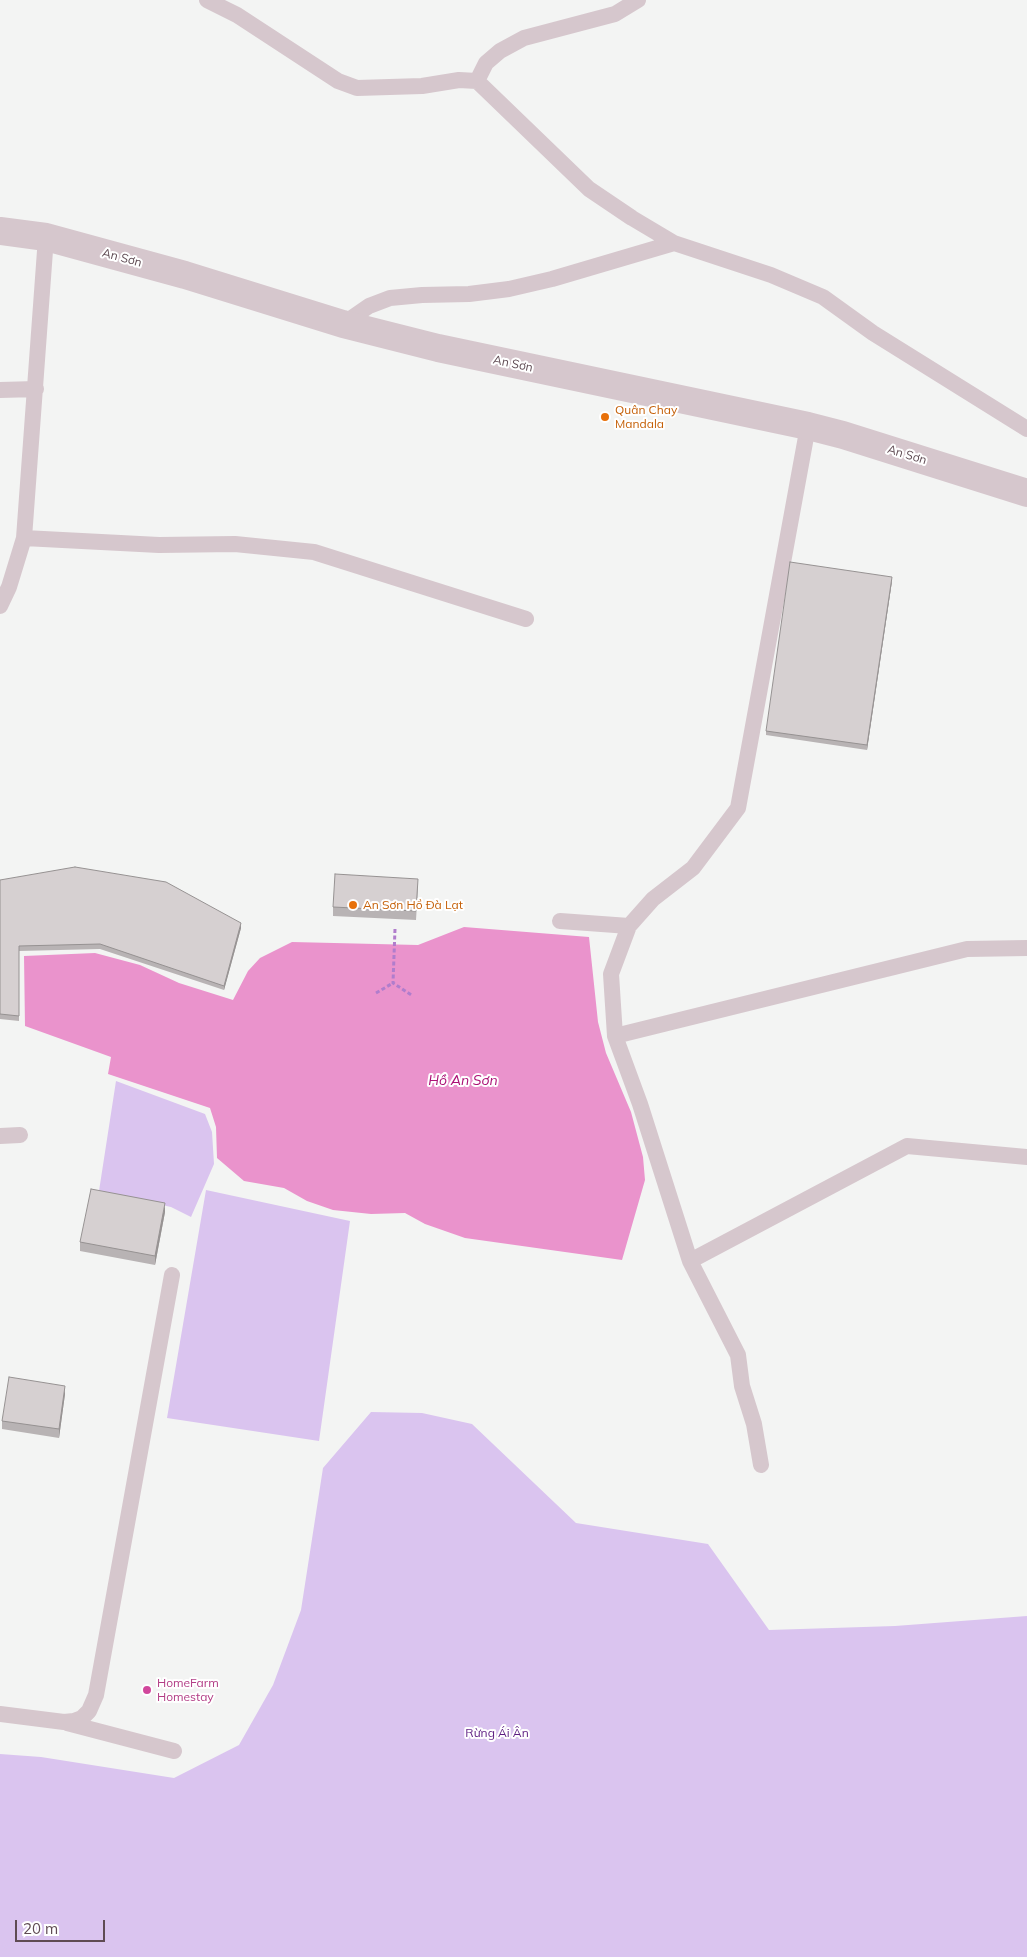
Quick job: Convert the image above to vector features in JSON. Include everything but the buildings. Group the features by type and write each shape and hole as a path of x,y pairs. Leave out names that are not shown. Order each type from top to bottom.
{"street":[{"name":"An Sơn","path":"0,231 46,237 185,275 343,324 438,348 808,426 843,435 1027,493"}],"lane":[{"path":"207,0 237,15 338,81 358,88 422,86 459,80 477,81 589,189 632,218 674,243 771,275 823,297 881,338 1027,428"},
{"path":"477,81 486,63 500,51 524,38 615,14 638,0"},
{"path":"0,606 9,587 24,538 46,237"},
{"path":"343,324 369,306 390,298 469,294 509,289 552,279 674,243"},
{"path":"0,390 36,389"},
{"path":"761,1465 754,1424 742,1386 738,1355 690,1261 640,1104 615,1036 611,974 629,926 652,899 693,868 738,808 808,426"},
{"path":"24,538 159,545 235,544 314,552 526,619"},
{"path":"560,920 629,926"},
{"path":"615,1036 967,949 1027,948"},
{"path":"0,1136 20,1135"},
{"path":"690,1261 907,1146 1027,1157"},
{"path":"0,1714 74,1722 82,1718 89,1711 96,1695 172,1275"},
{"path":"64,1722 174,1751"}],"path":[{"path":"393,983 395,929"},
{"path":"376,993 393,983"},
{"path":"393,983 414,996"}],"green space":[{"path":"116,1081 205,1114 212,1132 214,1164 191,1217 171,1207 99,1191"},
{"path":"206,1190 350,1221 319,1441 167,1418"},
{"name":"Rừng Ái Ân","path":"371,1412 422,1413 472,1424 576,1523 708,1544 769,1630 895,1626 1027,1616 1027,1957 0,1957 0,1754 41,1757 174,1778 239,1745 273,1685 301,1610 323,1468"}],"water":[{"name":"Hồ An Sơn","path":"464,927 589,937 598,1022 606,1053 631,1112 643,1157 645,1180 622,1260 465,1238 425,1224 405,1213 371,1214 333,1210 307,1201 284,1188 244,1181 217,1158 216,1127 210,1108 108,1074 111,1057 25,1026 24,956 95,953 140,965 179,983 233,1000 248,971 260,958 292,942 418,945"}],"place":[{"name":"Quân Chay Mandala","path":"605,417"},
{"name":"An Sơn Hồ Đà Lạt","path":"353,905"},
{"name":"HomeFarm Homestay","path":"147,1690"}]}
